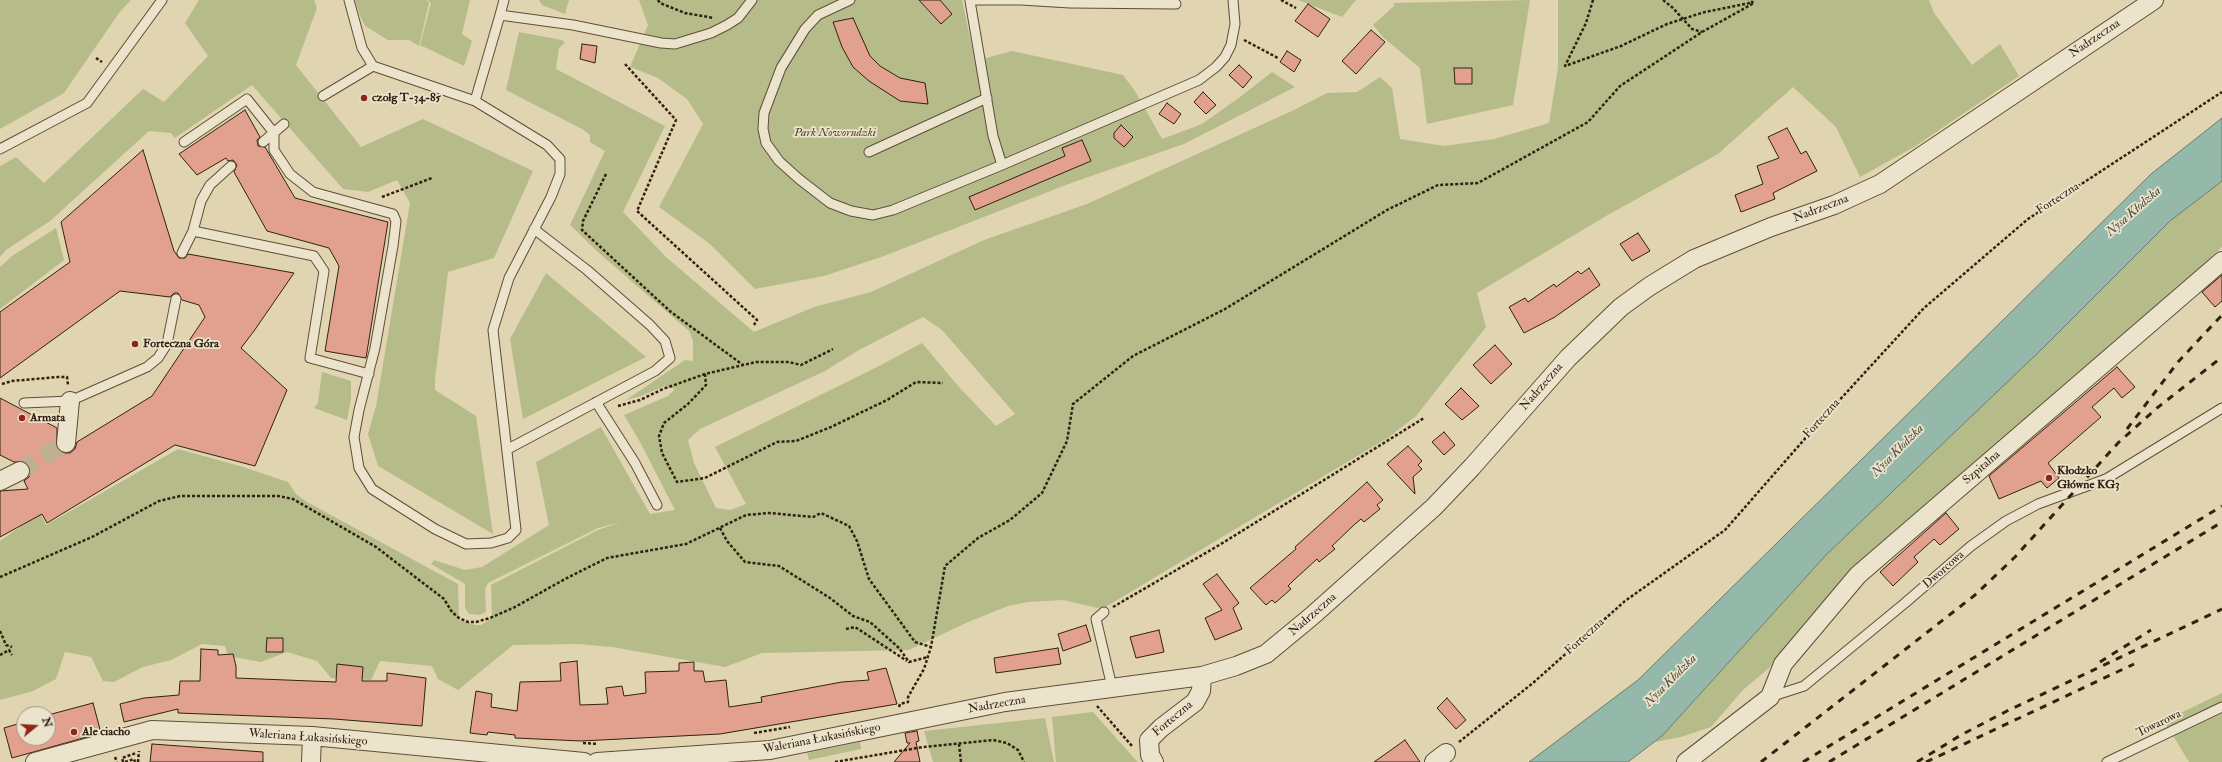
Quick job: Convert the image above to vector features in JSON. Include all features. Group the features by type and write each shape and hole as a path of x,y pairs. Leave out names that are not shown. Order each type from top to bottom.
{"street":[{"name":"Nadrzeczna","path":"928,718 1005,702 1202,676 1236,666 1266,654 1312,616 1434,506 1472,467 1568,358 1621,307 1650,286 1701,256 1770,227 1834,205 1880,184 2154,0"},
{"name":"Szpitalna","path":"1770,697 1782,664 1858,575 2222,261"},
{"path":"66,443 70,401"},
{"path":"0,481 20,471"},
{"name":"Forteczna","path":"1152,759 1149,740 1161,728 1195,702 1201,691 1202,676"},
{"name":"Dworcowa","path":"1686,762 1770,697"},
{"name":"Waleriana Łukasińskiego","path":"597,762 771,756 928,718"},
{"name":"Waleriana Łukasińskiego","path":"35,762 152,730 312,736 584,762"},
{"path":"311,762 312,736"}],"lane":[{"path":"0,149 87,103 162,0"},
{"path":"184,142 247,99 274,133 274,150 290,174 312,192 363,204 393,214 396,221 369,374 359,410 354,438 359,468 372,490 435,529 466,544 491,543 508,538 516,530 508,449 493,330 509,278 551,197 560,174 560,159 547,145 475,101 430,87 373,66 362,48 349,0"},
{"path":"475,101 504,0"},
{"path":"500,15 573,25 661,43 686,42 711,33 727,25 738,18 752,0"},
{"path":"850,0 818,15 805,29 781,68 764,113 763,129 766,143 779,161 799,179 830,203 851,211 873,215 893,210 1002,165 1199,80 1211,72 1225,57 1235,24 1233,0"},
{"path":"1002,165 993,136 970,1 1020,0 1070,3 1176,4"},
{"path":"322,96 373,66"},
{"path":"869,152 987,98"},
{"path":"263,142 284,124"},
{"path":"182,253 193,230 201,201 210,185 231,166"},
{"path":"508,449 654,371 670,358 665,342 650,325 588,270 534,229"},
{"path":"193,230 314,256 324,271 310,358 369,374"},
{"path":"24,403 70,401 147,367 158,358 167,344 176,298"},
{"path":"596,402 635,463 657,505"},
{"name":"Dworcowa","path":"1770,697 1804,686 1905,604 1971,546 2006,521 2038,504 2106,479 2222,408"},
{"path":"1104,612 1096,619 1112,687"},
{"name":"Towarowa","path":"2107,762 2222,707"}],"path":[{"path":"658,0 660,3 686,13 716,18 727,25"},
{"path":"1281,0 1296,8"},
{"path":"1593,0 1586,23 1565,66 1621,46 1667,24 1705,12 1754,3"},
{"path":"1663,0 1673,8 1692,29 1702,32"},
{"path":"1749,0 1754,3"},
{"path":"899,708 900,704 908,702 908,697 924,669 928,657 945,566 978,538 1010,520 1042,493 1067,441 1073,404 1085,394 1133,356 1225,310 1386,210 1438,184 1478,183 1588,122 1620,86 1702,32 1754,3"},
{"path":"1233,34 1278,58"},
{"path":"625,64 676,120 637,211 757,320 754,324"},
{"name":"Forteczna","path":"1440,757 1533,683 1625,602 1726,530 1824,417 1924,308 2028,219 2222,92"},
{"path":"606,174 583,221 582,230 671,312 743,365"},
{"path":"363,204 432,178"},
{"path":"596,402 618,406 640,400 663,389 705,374 756,362 789,362 801,365 833,349"},
{"path":"705,374 706,385 688,404 664,423 658,436 662,453 677,482 705,478 777,442 796,442 832,427 887,400 916,382 943,383"},
{"path":"2,384 12,381 67,377"},
{"path":"1104,612 1222,544 1424,418"},
{"path":"0,577 92,537 159,501 180,496 278,496 293,499 376,546 444,600 452,612 459,618 468,622 476,622 516,607 564,579 607,558 686,544 746,515 769,513 813,517 821,513 849,526 857,541 869,579 915,642 931,647"},
{"path":"720,528 727,541 745,562 779,566 830,598 853,616 870,622 899,648 909,662"},
{"path":"846,628 855,627 909,662 928,657"},
{"path":"0,631 6,645 12,647"},
{"path":"0,655 9,650 12,655"},
{"path":"1094,702 1142,757 1152,759"},
{"path":"752,733 796,726"},
{"path":"835,762 917,748 993,740 1007,743 1018,750 1024,762"},
{"path":"578,743 601,744"},
{"path":"959,744 961,762"},
{"path":"136,753 122,758 124,762 134,759 137,762 139,745"}],"green space":[{"path":"0,0 131,0 119,13 64,93 0,129"},
{"path":"199,0 314,0 317,8 296,65 361,147 423,119 533,171 494,258 448,272 435,379 435,390 476,416 493,534 378,466 368,434 376,406 410,203 397,180 368,192 343,189 252,85 175,138 171,133 149,131 50,221 6,250 0,257 0,166 16,157 44,183 143,89 164,102 208,56 185,23"},
{"path":"355,0 426,0 429,3 419,46 409,40 388,40 365,26"},
{"path":"427,0 470,0 462,34 472,41 464,66 420,45 431,3"},
{"path":"539,0 569,0 565,14 542,5"},
{"name":"Park Noworudzki","path":"639,0 962,0 975,61 1012,51 1123,75 1135,91 1162,139 1202,124 1272,72 1295,87 1184,144 1071,183 884,256 824,276 755,289 710,244 659,207 703,124 687,99 658,78 630,67 648,25"},
{"path":"1298,0 1356,0 1342,17"},
{"path":"1530,0 1513,105 1427,124 1420,68 1384,38 1373,25 1394,6 1394,3"},
{"path":"1558,0 1929,0 1934,13 1972,65 2000,44 2019,76 1914,147 1860,177 1836,127 1793,87 1718,154 1606,216 1477,293 1486,327 1416,416 1389,437 1102,609 1063,600 1028,602 1008,606 966,623 909,650 762,653 725,667 612,647 579,644 513,645 458,690 438,679 432,666 380,661 371,680 331,678 317,661 287,652 261,662 228,656 225,646 202,644 171,660 143,667 114,682 103,681 91,657 65,652 56,679 33,691 0,700 0,541 40,513 46,525 178,449 240,466 288,482 296,494 307,502 458,584 459,620 475,625 481,625 492,618 491,585 598,530 621,522 598,528 488,583 485,589 486,612 479,615 469,614 465,608 465,584 431,564 434,560 465,570 482,567 549,525 536,462 601,427 650,514 675,510 640,442 624,415 668,396 675,389 665,386 641,396 626,400 685,360 693,361 693,341 689,331 599,253 570,225 605,151 590,142 590,135 582,129 506,90 519,32 562,40 565,43 559,48 556,69 665,126 623,212 666,257 754,332 814,307 871,292 984,240 1087,204 1294,110 1327,93 1357,92 1380,77 1392,88 1400,139 1444,146 1494,139 1549,123 1558,68","holes":["923,317 942,330 1015,414 996,426 959,387 922,343 879,366 715,447 746,504 730,510 716,508 694,463 688,440 700,429 825,371 859,350"]},
{"path":"2222,181 2222,247 2096,365 1833,593 1769,668 1743,690 1711,727 1681,737 1655,742 1826,555 2170,221"},
{"path":"56,228 64,260 0,309 0,267 12,256"},
{"path":"546,273 646,357 523,419 510,339"},
{"path":"322,372 351,381 351,399 347,420 314,408 318,403"},
{"path":"2222,693 2222,762 2189,762 2164,721"},
{"path":"1093,712 1138,762 1056,762 1052,717"},
{"path":"1045,718 1054,762 933,762 924,731"},
{"path":"860,742 861,749 809,760 807,753"}],"water":[{"name":"Nysa Kłodzka","path":"2222,118 2222,181 2170,221 2043,348 1826,555 1662,736 1628,762 1529,762 1638,680 2151,174"}],"building":[{"path":"919,0 940,0 952,14 941,24"},
{"path":"1308,4 1330,19 1318,37 1295,21"},
{"path":"853,18 870,56 880,66 900,78 925,83 928,104 900,101 869,81 853,67 842,47 833,22"},
{"path":"1371,30 1385,42 1356,74 1342,61"},
{"path":"582,44 597,46 595,63 580,59"},
{"path":"1287,51 1301,60 1294,72 1280,62"},
{"path":"1239,65 1252,77 1243,88 1229,75"},
{"path":"1454,68 1472,68 1472,84 1455,84"},
{"path":"1203,92 1216,105 1206,114 1194,102"},
{"path":"1167,103 1181,114 1174,124 1159,114"},
{"path":"245,110 260,137 257,140 258,146 265,147 295,198 388,222 366,358 325,351 339,266 329,248 267,231 234,172 237,165 233,160 228,161 226,158 197,175 179,154"},
{"path":"1121,125 1133,137 1124,147 1114,138 1114,133"},
{"path":"1787,128 1801,154 1806,151 1817,171 1773,193 1775,199 1741,212 1735,195 1763,184 1757,166 1779,158 1768,137"},
{"path":"1082,140 1091,161 975,210 969,197 1065,156 1062,148"},
{"path":"143,150 174,251 179,258 185,258 188,254 294,273 241,348 287,390 255,466 175,445 47,523 42,514 0,537 0,491 28,489 24,481 29,477 30,471 25,462 14,462 0,455 0,398 57,428 57,448 65,453 70,453 75,449 77,442 152,396 205,317 199,305 182,300 178,293 174,293 170,297 120,291 0,378 0,312 70,262 61,222"},
{"path":"1638,233 1650,251 1632,261 1620,244"},
{"path":"1589,268 1600,285 1555,317 1524,333 1509,307 1525,298 1528,302 1554,284 1556,287 1578,271 1581,274"},
{"path":"2222,275 2222,301 2215,307 2202,292"},
{"path":"1495,345 1512,364 1491,384 1473,365"},
{"path":"2117,367 2135,387 2122,398 2114,388 2092,407 2101,417 2048,463 2059,478 2047,488 2041,481 1999,499 1989,476"},
{"path":"1461,388 1479,406 1462,420 1445,404"},
{"path":"1444,432 1455,445 1444,455 1432,442"},
{"path":"1408,446 1422,461 1418,465 1422,469 1413,477 1415,494 1387,464"},
{"path":"1367,482 1383,500 1377,505 1380,509 1364,522 1361,519 1355,524 1332,546 1335,549 1319,562 1317,559 1288,586 1291,589 1275,603 1272,600 1266,605 1250,588 1296,549 1295,547"},
{"path":"1946,513 1959,529 1940,545 1934,539 1914,557 1918,562 1893,586 1880,572"},
{"path":"1217,574 1239,603 1233,608 1242,629 1215,640 1205,618 1222,610 1203,584"},
{"path":"1086,625 1091,641 1063,651 1058,634"},
{"path":"1159,630 1164,652 1136,658 1130,637"},
{"path":"267,638 283,638 283,652 266,652"},
{"path":"1058,648 1061,664 996,673 994,658"},
{"path":"201,649 218,650 218,655 233,654 236,666 236,678 336,682 337,664 363,667 362,681 387,681 387,673 426,678 422,726 334,719 178,713 178,709 124,722 120,704 144,698 179,695 180,681 200,681"},
{"path":"577,661 580,705 608,704 606,688 622,686 624,696 646,693 645,672 679,671 679,663 694,662 694,671 703,671 705,682 726,680 729,707 762,702 761,697 842,682 869,680 867,672 886,668 897,704 720,734 581,741 515,738 515,735 488,732 487,735 470,733 476,691 492,694 491,707 517,711 520,682 561,681 560,663"},
{"path":"1447,698 1466,720 1456,729 1437,708"},
{"path":"93,703 101,733 56,746 56,713"},
{"path":"16,724 16,746 55,746 12,758 4,728"},
{"path":"917,731 919,741 916,742 920,762 894,762 910,743 907,743 905,733"},
{"path":"1405,740 1420,762 1374,762 1391,750"},
{"path":"152,744 263,752 263,762 150,762"}],"tunnel":[{"path":"20,471 66,443"}],"railway":[{"path":"2127,429 2178,362 2222,315"},
{"path":"1761,762 1975,595 2015,557 2118,443 2157,408 2222,357"},
{"path":"1803,762 2222,506"},
{"path":"1829,762 2222,522"},
{"path":"1917,762 1961,735 2007,711 2222,609"},
{"path":"2100,662 2151,630"},
{"path":"1926,762 2134,664"}],"place":[{"name":"czołg T-34-85","path":"364,98"},
{"name":"Forteczna Góra","path":"135,344"},
{"name":"Armata","path":"22,418"},
{"name":"Kłodzko Główne KG3","path":"2049,478"},
{"name":"Ale ciacho","path":"74,732"}]}
